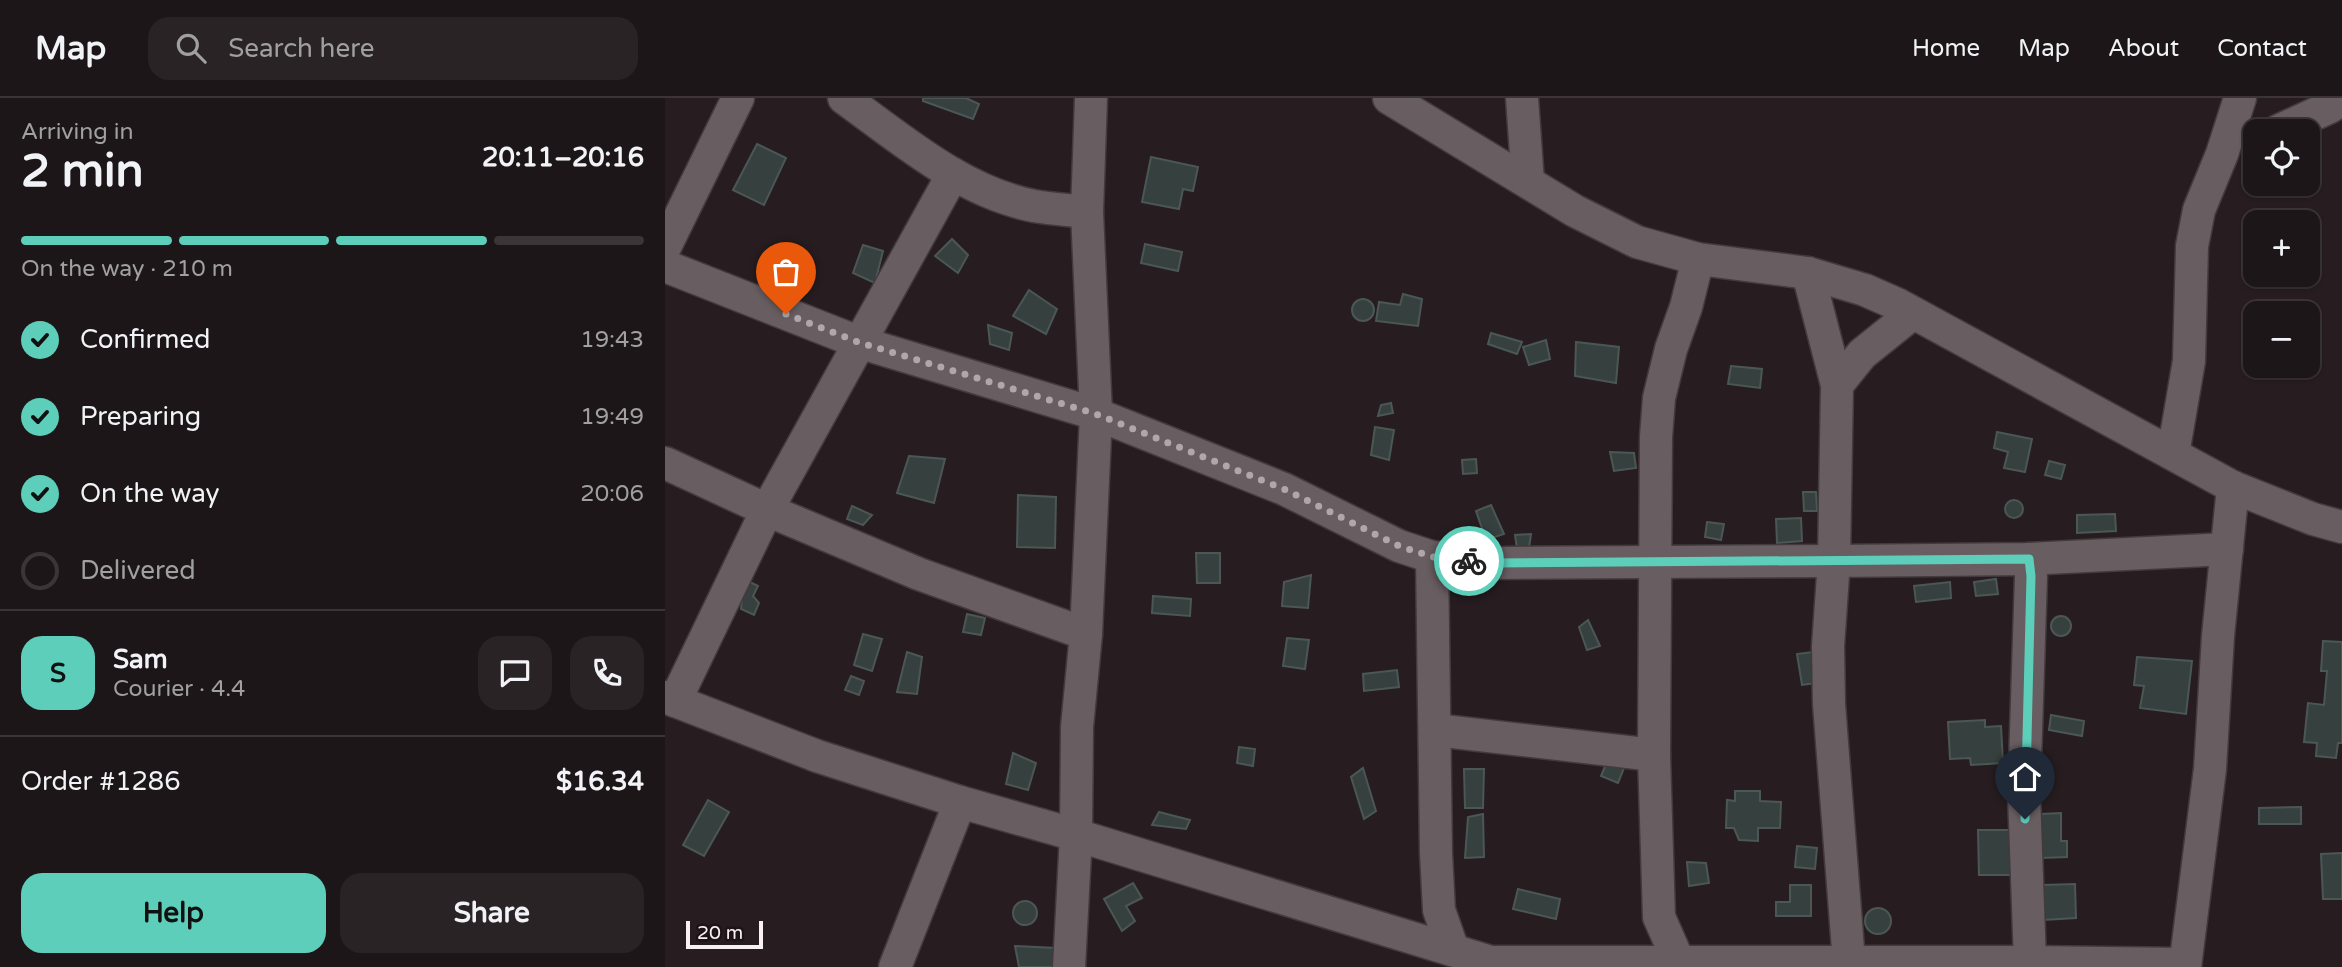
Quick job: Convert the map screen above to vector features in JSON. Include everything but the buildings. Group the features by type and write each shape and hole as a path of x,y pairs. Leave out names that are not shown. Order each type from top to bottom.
{"street":[{"path":"665,247 738,98"},
{"path":"844,98 902,143 953,174 1032,206 1087,212"},
{"path":"1069,967 1076,835 1077,727 1086,634 1096,414 1087,212 1091,98"},
{"path":"1388,98 1575,211 1637,242 1698,259 1808,273 1865,290 1913,313 2233,487 2313,519 2342,527"},
{"path":"2173,454 2189,361 2192,246 2199,210 2222,154 2240,98"},
{"path":"2304,119 2342,99"},
{"path":"1521,100 1528,182"},
{"path":"2222,154 2243,144"},
{"path":"953,174 767,510 670,699 817,756 960,802 1453,950 1491,965 1681,965 1849,961 2185,966 2210,769 2218,636 2233,487"},
{"path":"1681,965 1659,917 1654,755 1656,437 1659,398 1698,259"},
{"path":"665,266 858,342 1096,414 1284,489 1399,546 1433,557 1494,563 1654,563 2029,559 2227,549"},
{"path":"1808,273 1837,385 1834,561 1828,646 1829,704 1849,961"},
{"path":"1837,385 1862,354 1913,313"},
{"path":"665,463 767,510 919,574 1086,634"},
{"path":"1433,557 1436,853 1439,910 1453,950"},
{"path":"2029,559 2031,576 2024,794 2030,962"},
{"path":"1435,730 1654,755"},
{"path":"895,967 960,802"}],"way so far":[{"path":"786,314 858,342 1096,414 1284,489 1399,546 1433,557 1469,561"}],"route":[{"path":"1469,561 1654,563 2029,559 2031,576 2025,819"}]}
